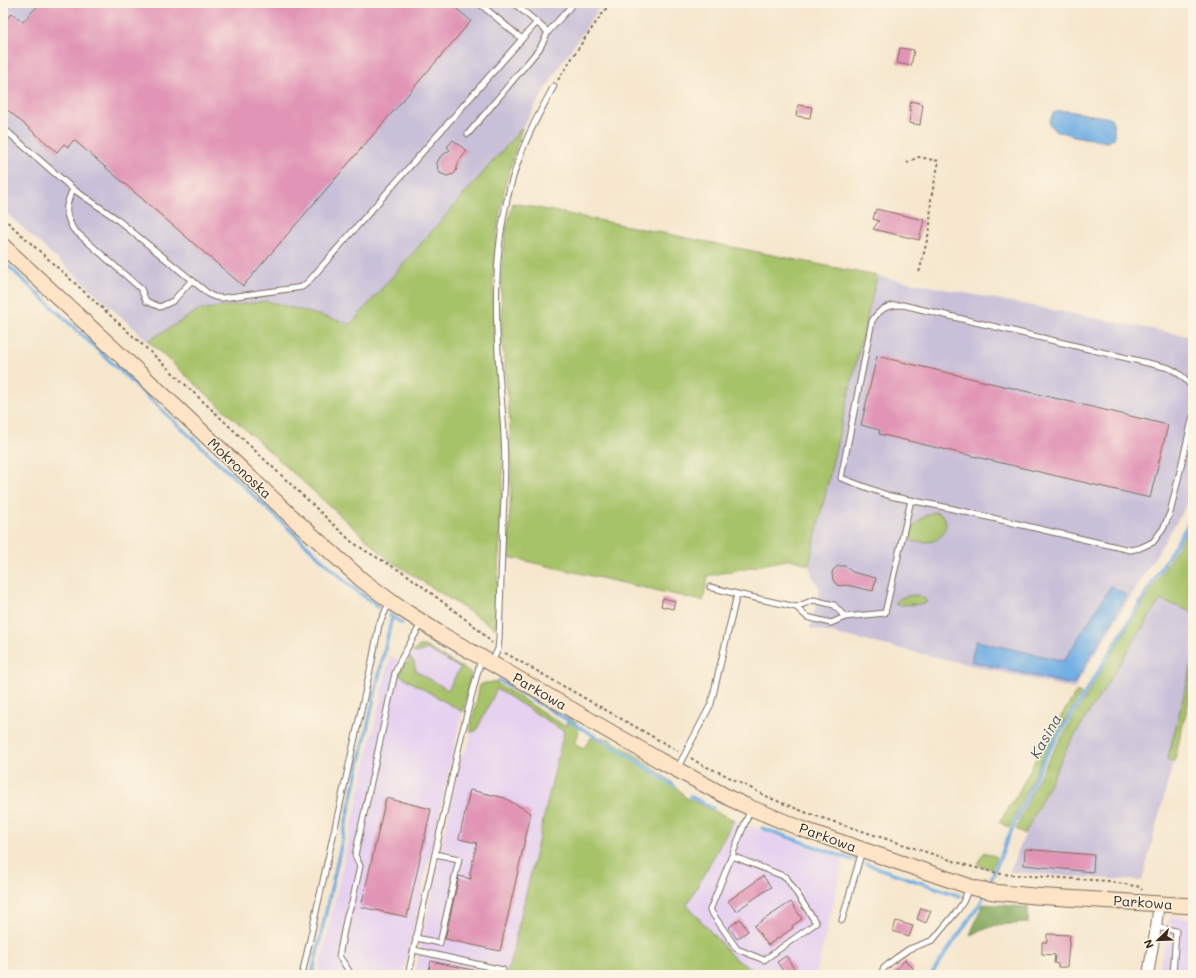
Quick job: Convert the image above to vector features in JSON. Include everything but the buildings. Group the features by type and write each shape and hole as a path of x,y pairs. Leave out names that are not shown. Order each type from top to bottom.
{"main road":[{"name":"Mokronoska","path":"3,246 294,519 362,580 422,622 490,662"},
{"name":"Parkowa","path":"490,662 676,770 751,808 863,850 977,888 1034,896 1193,906"}],"street":[{"path":"1148,975 1159,903"}],"lane":[{"path":"3,8 7,3"},
{"path":"479,3 522,40"},
{"path":"514,3 548,32"},
{"path":"468,134 540,48 548,32 574,3"},
{"path":"3,128 73,189 114,217 210,295 222,298 302,287 537,22"},
{"path":"408,975 461,737 490,662 498,649 505,468 496,299 498,258 508,192 518,159 533,124 554,86"},
{"path":"73,189 67,202 68,218 73,229 141,289 146,301 160,307 173,301 192,280"},
{"path":"1193,389 1187,380 1178,372 1168,368 903,305 893,305 877,313 872,321 841,478 890,496 1130,550 1140,548 1153,542 1163,529 1170,513 1193,416"},
{"path":"710,587 796,607 807,617 831,623 845,617 886,612 911,500"},
{"path":"676,770 712,704 737,594"},
{"path":"796,607 814,600 834,605 845,617"},
{"path":"302,975 371,666 378,625 390,601"},
{"path":"348,971 339,956 347,915 352,902 360,866 355,855 395,673 422,622"},
{"path":"732,856 786,877 816,923 764,960 738,948 710,910 751,808"},
{"path":"842,920 863,850"},
{"path":"416,938 440,943 458,860 435,854"},
{"path":"880,975 884,968 909,948 933,940 963,902 977,888"},
{"path":"1156,927 1176,931 1173,975"},
{"path":"414,950 503,970 501,975"}],"path":[{"path":"554,86 610,3"},
{"path":"907,163 918,157 939,161 932,198 930,228 919,273"},
{"path":"3,218 157,358 352,542 406,574 477,628 498,649 676,750"},
{"path":"691,758 707,768 717,771 770,798 807,813 879,838 982,870 1001,874 1108,881 1140,887 1143,894"}],"shaded area":[{"path":"3,3 603,3 561,64 522,128 351,324 267,301 199,310 148,341 3,210"},
{"path":"877,276 1193,337 1193,495 1074,689 810,628 820,589 813,577 809,565"},
{"path":"1160,600 1193,612 1193,661 1168,761 1173,762 1142,881 1009,872 1029,826 1068,746"},
{"path":"419,646 425,646 471,673 403,975 318,975 390,656 406,664 413,652"},
{"path":"497,689 564,730 507,975 414,975 461,757 468,747 471,732 476,731"},
{"path":"734,820 844,860 816,975 761,975 735,959 686,905"},
{"path":"1170,917 1193,919 1193,975 1158,975"}],"green space":[{"path":"522,128 505,186 498,223 493,277 494,322 501,405 503,480 496,629 388,559 148,341 199,310 267,301 351,324"},
{"path":"513,203 877,276 809,565 791,559 708,576 703,601 508,557 511,490 510,423 502,338 501,274 506,230"},
{"path":"934,512 939,513 945,520 946,524 943,533 940,537 933,541 913,542 911,533 913,528 925,516"},
{"path":"1193,521 1193,612 1160,600 1068,746 1025,834 1016,829 1048,760"},
{"path":"907,596 921,596 927,602 924,604 896,605 895,603 901,598"},
{"path":"419,646 425,646 471,673 463,712 399,675 404,664 406,664 410,657 414,662 416,671 448,690 460,668 427,649 417,653 413,652"},
{"path":"1193,661 1193,684 1174,762 1167,761"},
{"path":"495,682 565,726 569,716 573,719 579,728 574,744 583,749 591,738 599,737 609,739 639,757 673,783 685,797 734,820 687,905 735,959 761,975 507,975 564,731 497,689 476,731 471,732 480,685"},
{"path":"1077,691 1081,694 1043,757 1009,828 999,822 1018,793 1042,747"},
{"path":"984,852 997,857 992,868 982,867 978,864"},
{"path":"983,904 1028,907 1028,923 996,925 970,935"}],"water":[{"path":"1068,111 1111,118 1114,125 1114,139 1107,142 1074,136 1054,130 1049,123 1053,113"},
{"path":"1111,586 1127,596 1073,685 971,661 976,641 1064,661"}],"waterway":[{"path":"3,261 348,584 378,607"},
{"name":"Kasina","path":"988,887 1008,838 1045,757 1193,516"},
{"path":"312,975 392,617 390,615"},
{"path":"392,617 402,623"},
{"path":"432,642 462,659"},
{"path":"499,680 629,756 674,786"},
{"path":"690,796 713,808"},
{"path":"762,828 853,860"},
{"path":"866,864 960,896"},
{"name":"Kasina","path":"931,975 981,902 984,895"}]}
